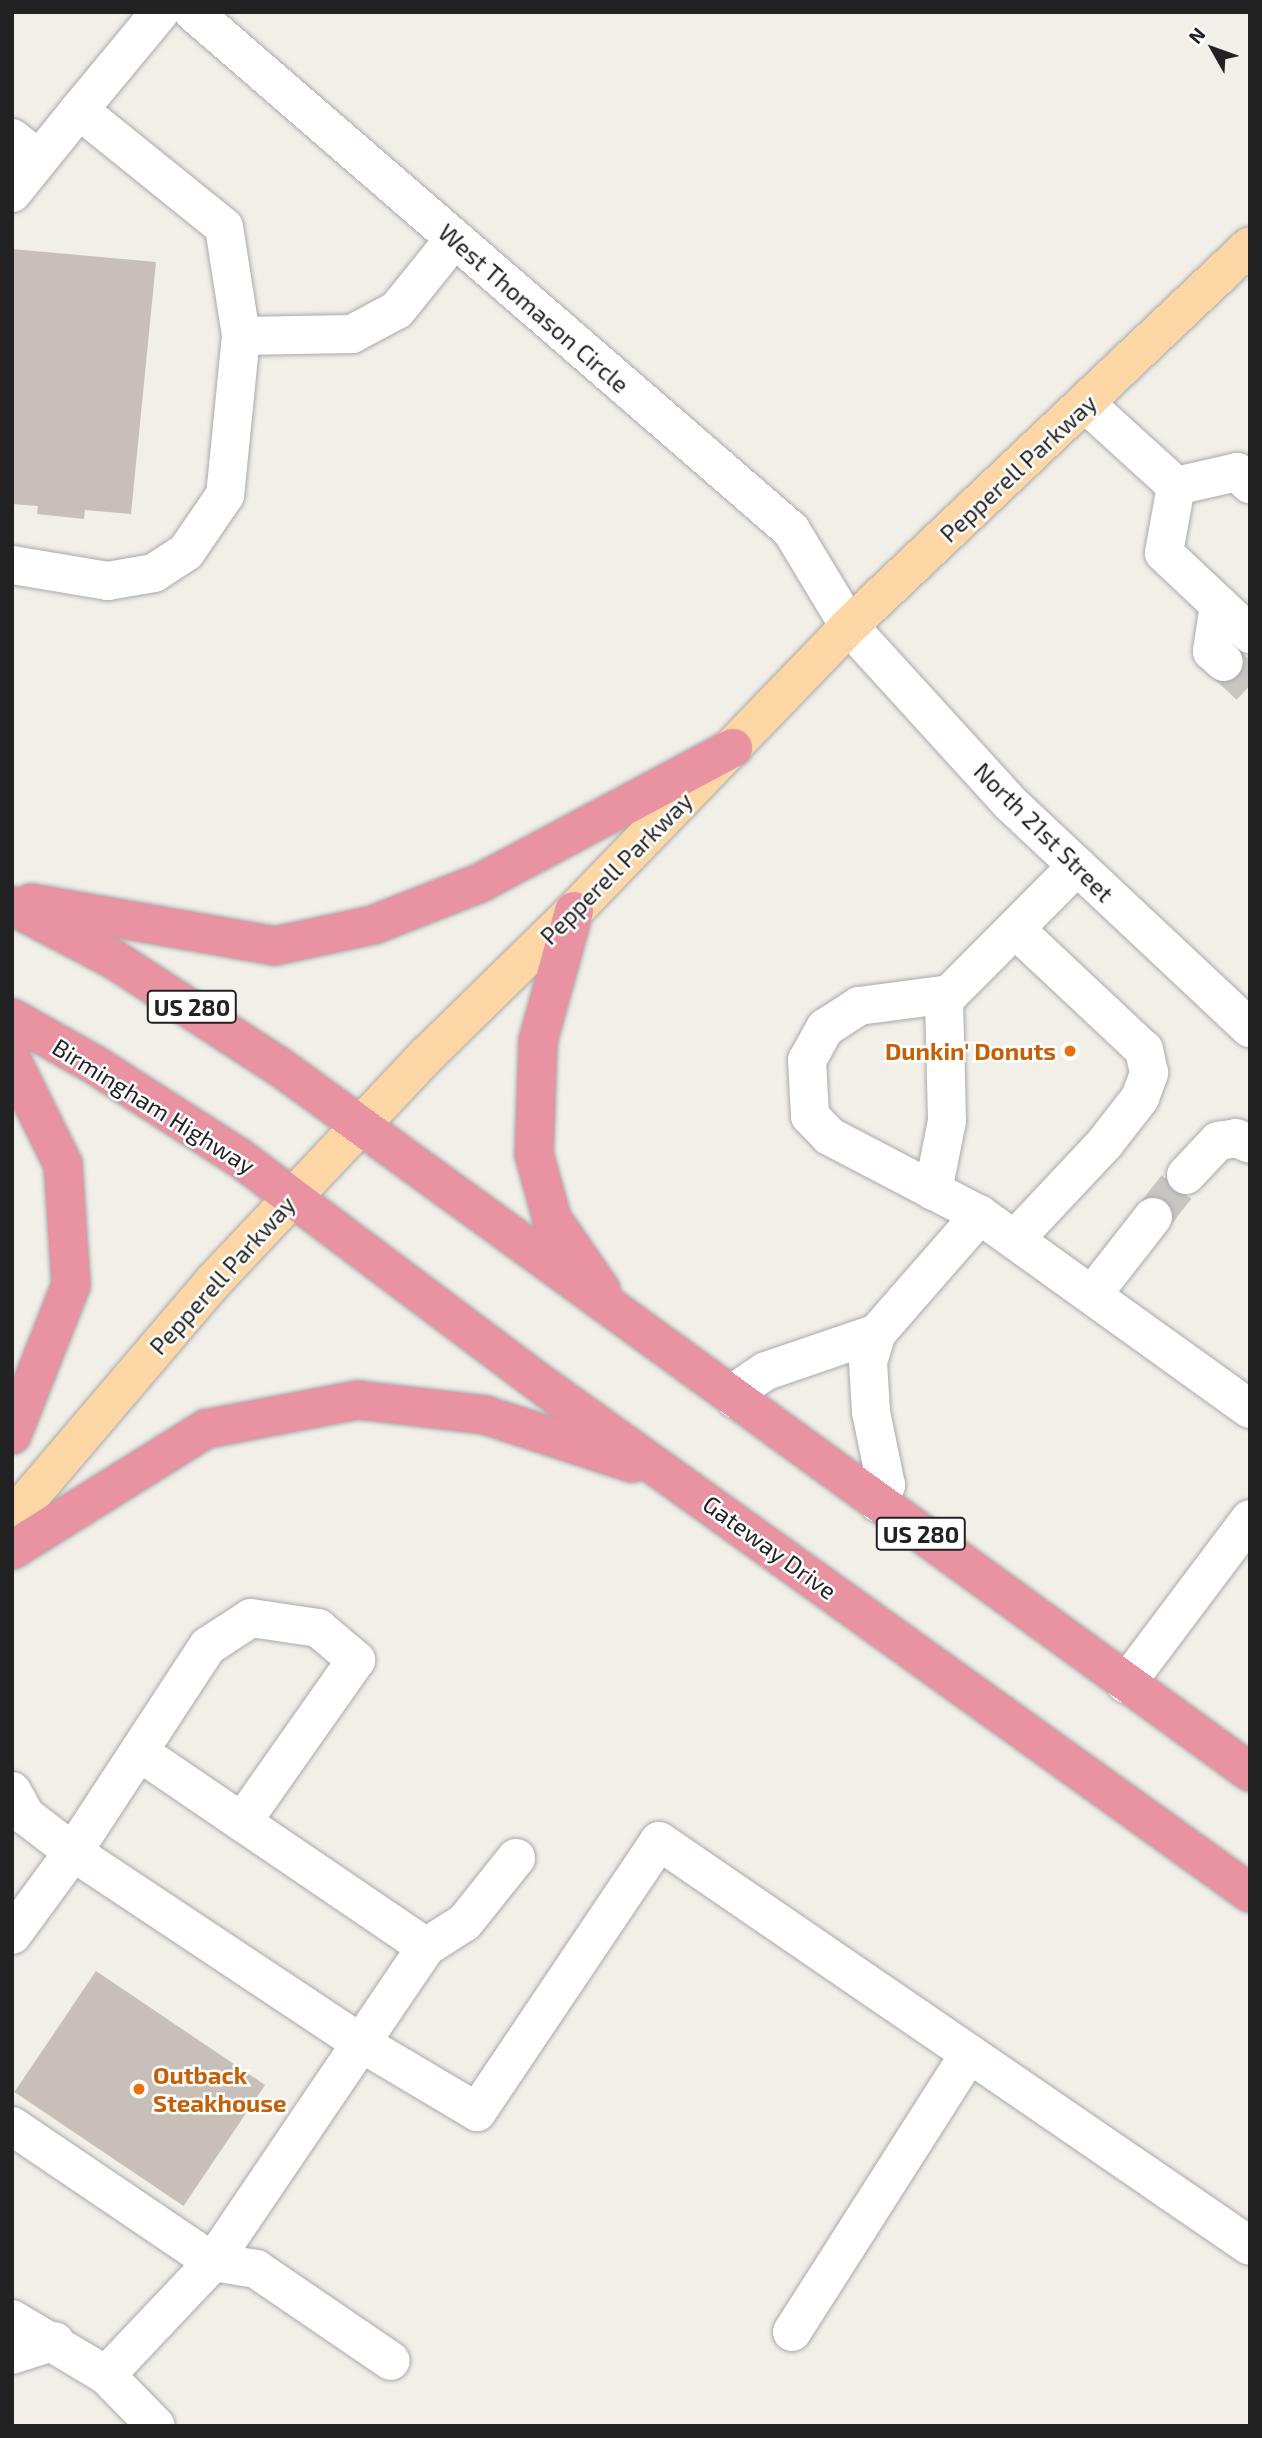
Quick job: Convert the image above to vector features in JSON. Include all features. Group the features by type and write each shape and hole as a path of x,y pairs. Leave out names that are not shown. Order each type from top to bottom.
{"highway":[{"path":"12,900 275,946 373,925 480,883 733,748"},
{"name":"US 280","path":"12,906 199,1012 1250,1772"},
{"path":"574,911 538,1041 534,1154 552,1219 616,1312"},
{"name":"Birmingham Highway","path":"12,1018 186,1122 293,1197"},
{"path":"12,1061 63,1164 71,1284 12,1435"},
{"name":"Gateway Drive","path":"293,1197 671,1476 1250,1894"},
{"path":"12,1550 206,1429 358,1400 485,1415 671,1476"}],"main road":[{"name":"Pepperell Parkway","path":"12,1518 212,1283 358,1128 574,911 849,626 1250,246"}],"street":[{"path":"12,193 25,148 79,110 160,12"},
{"name":"West Thomason Circle","path":"193,12 791,530 849,626"},
{"path":"12,565 107,581 154,573 186,552 225,495 242,336 224,227 79,110"},
{"path":"242,336 352,334 397,310 454,239"},
{"path":"1086,404 1175,486"},
{"path":"1175,486 1237,472 1250,484"},
{"path":"1175,486 1164,553 1250,634"},
{"path":"1219,605 1212,651 1224,662"},
{"name":"North 21st Street","path":"849,626 1010,803 1250,1028"},
{"path":"1077,866 950,994 859,1006 825,1028 807,1060 810,1116 819,1129 980,1215 1250,1409"},
{"path":"1015,929 1144,1050 1149,1073 1140,1098 1105,1143 1015,1239"},
{"path":"933,1191 947,1121 944,995"},
{"path":"1186,1175 1218,1141 1236,1138 1250,1144"},
{"path":"878,1503 886,1485 871,1412 869,1362 877,1333 980,1215"},
{"path":"1092,1295 1153,1217"},
{"path":"735,1399 745,1385 766,1371 877,1333"},
{"path":"1126,1684 1250,1519"},
{"path":"12,1935 73,1852 208,1646 251,1618 318,1628 356,1660 242,1822"},
{"path":"139,1752 426,1947"},
{"path":"17,1807 73,1852 361,2043 477,2112 659,1841 1250,2246"},
{"path":"106,2375 213,2262 426,1947 465,1922 516,1858"},
{"path":"792,2332 969,2054"},
{"path":"12,2126 213,2262 257,2269 391,2361"},
{"path":"12,2319 55,2341 106,2375 156,2426"},
{"path":"12,2355 55,2341"}],"building":[{"path":"12,249 156,262 131,514 85,510 84,519 37,514 38,506 12,504"},
{"name":"Outback Steakhouse","path":"96,1971 265,2085 183,2206 14,2092"}],"tunnel":[{"path":"1224,662 1250,686"},
{"path":"1153,1217 1186,1175"}],"place":[{"name":"Dunkin' Donuts","path":"1070,1051"},
{"name":"Outback Steakhouse","path":"139,2089"}]}
